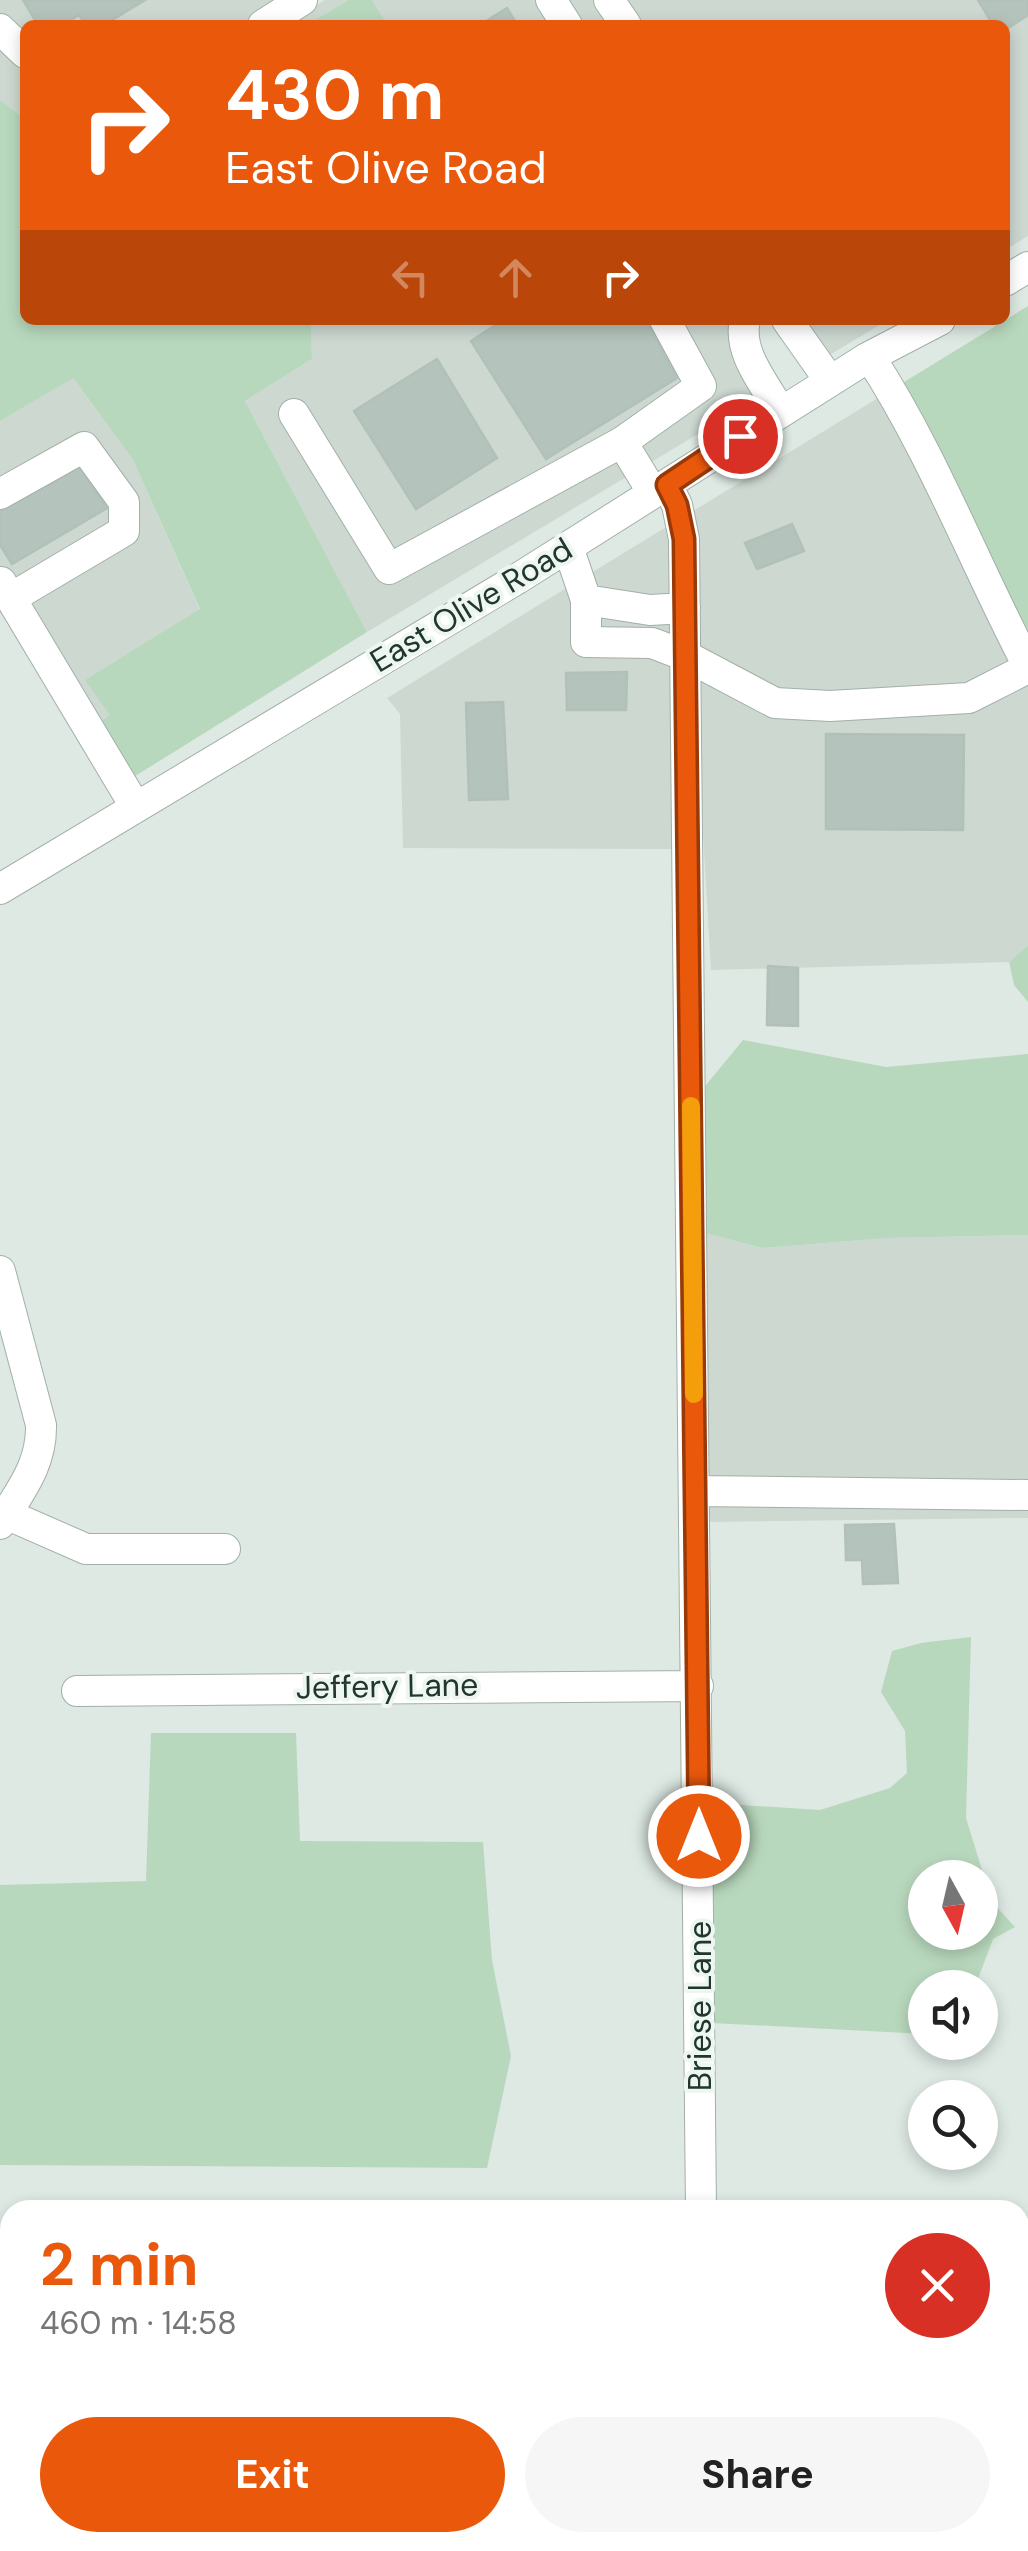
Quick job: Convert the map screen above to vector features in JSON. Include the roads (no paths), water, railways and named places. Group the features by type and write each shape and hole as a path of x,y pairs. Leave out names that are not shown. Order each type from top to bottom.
{"street":[{"path":"271,20 302,0"},
{"path":"0,29 20,48"},
{"path":"294,414 389,569 622,442 702,386 669,325"},
{"path":"744,325 745,348 780,412"},
{"path":"791,325 830,381"},
{"name":"East Olive Road","path":"0,888 568,547 830,381 931,325"},
{"path":"568,547 607,617 775,704 830,706 969,698 1028,667 910,421 870,357"},
{"name":"Briese Lane","path":"622,442 660,489 683,530 701,2200"},
{"path":"0,494 84,448 124,502 124,531 5,589 135,806"},
{"path":"607,617 685,608"},
{"path":"650,610 652,642"},
{"path":"0,1271 4,1306 41,1425 42,1442 39,1459 3,1519 86,1549 225,1549"},
{"path":"696,1491 1028,1494"},
{"name":"Jeffery Lane","path":"77,1692 562,1684 698,1686"}]}
